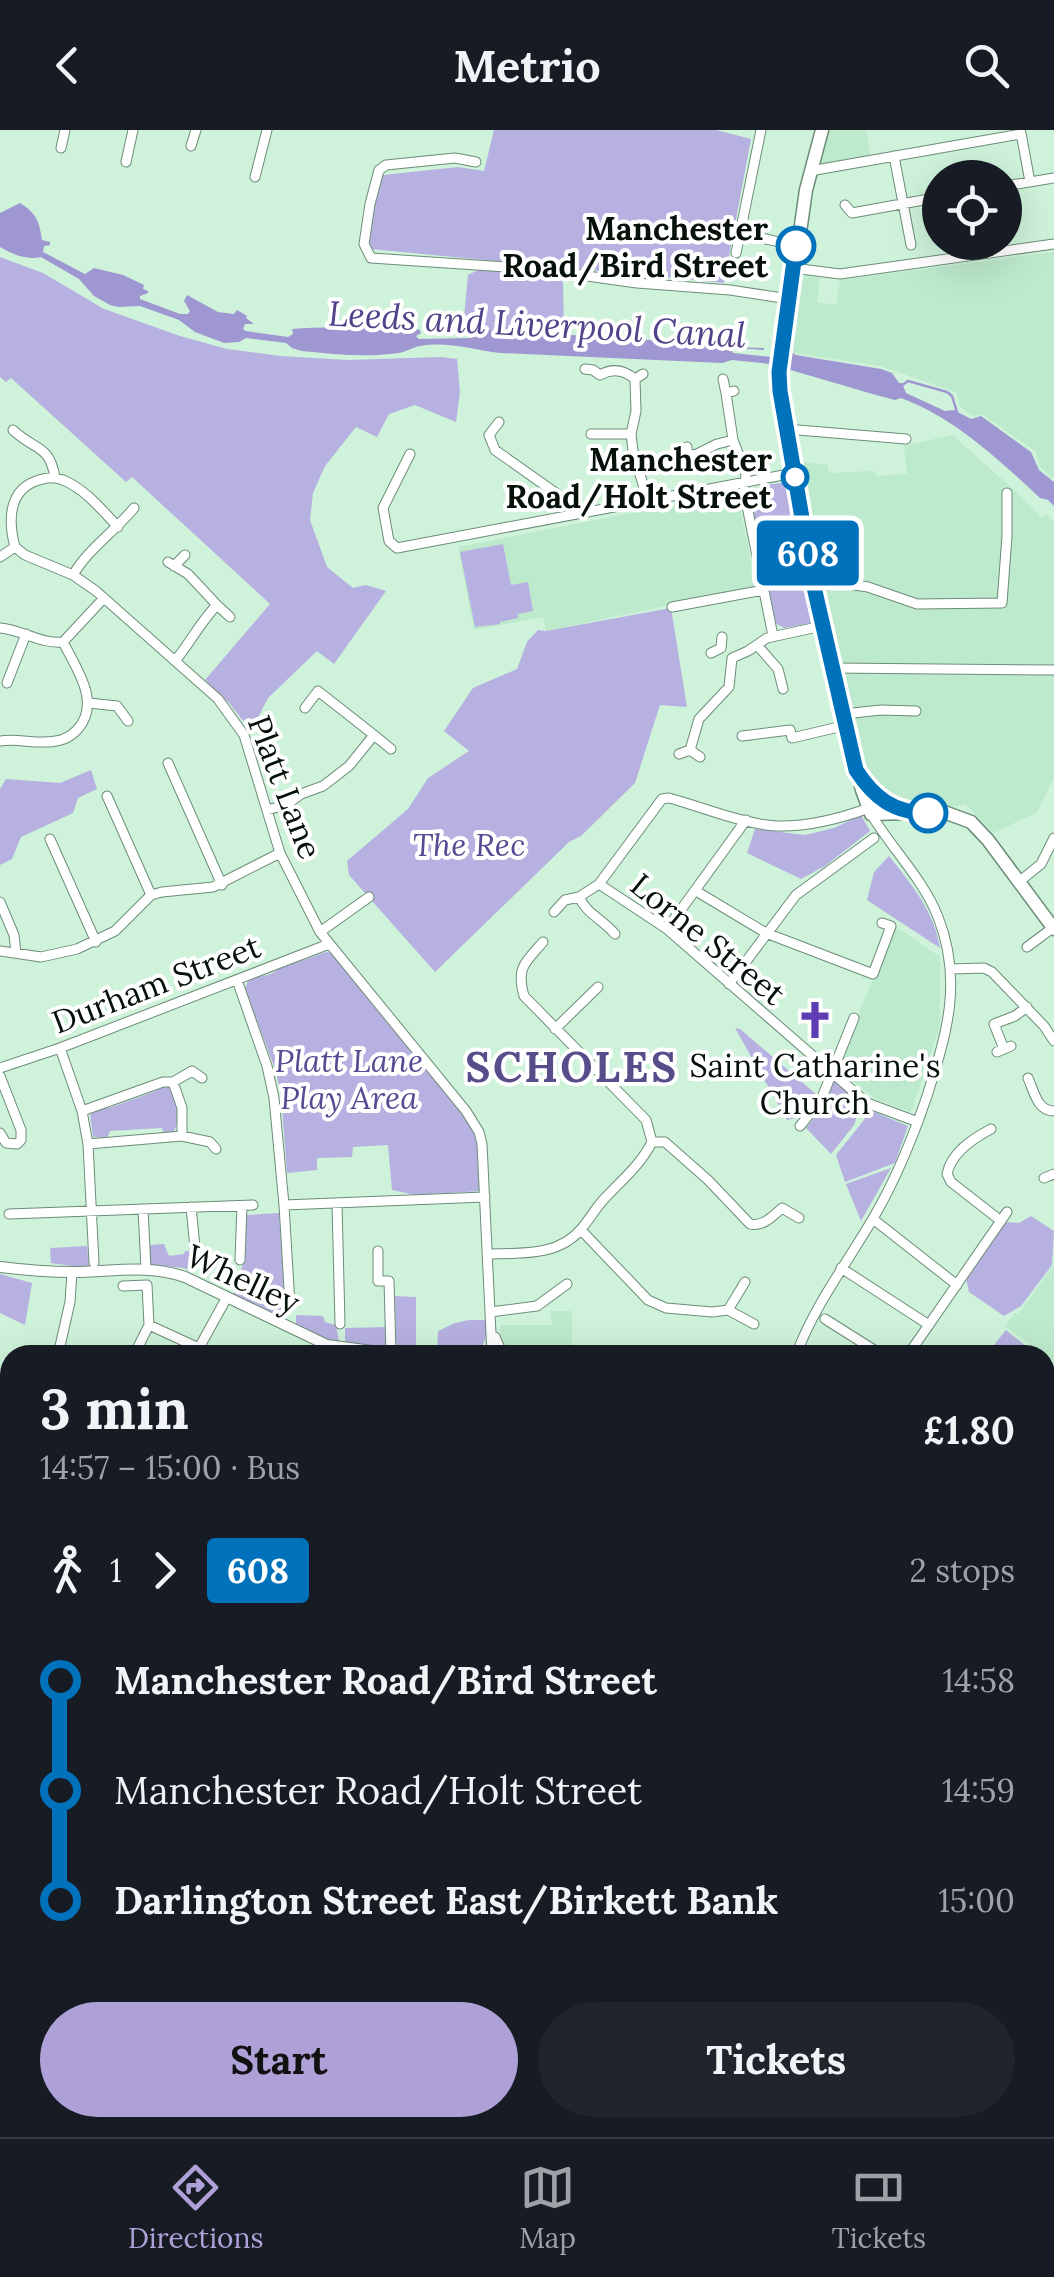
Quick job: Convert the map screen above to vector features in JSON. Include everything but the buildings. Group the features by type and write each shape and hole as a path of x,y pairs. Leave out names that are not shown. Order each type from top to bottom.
{"highway":[{"path":"822,130 796,246 779,371 814,587 856,770 870,811 944,812 970,822 982,832 1054,928"},
{"path":"856,770 876,796 908,813"}],"main road":[{"name":"Whelley","path":"1,1270 165,1271 185,1277 315,1345"}],"street":[{"path":"61,148 65,130"},
{"path":"126,162 134,130"},
{"path":"191,146 196,130"},
{"path":"255,178 267,130"},
{"path":"736,253 761,130"},
{"path":"970,142 974,130"},
{"path":"810,171 1021,132 1030,182"},
{"path":"894,156 911,245"},
{"path":"476,162 455,158 386,165 379,170 364,244 372,258 536,269 637,284 730,290 789,299"},
{"path":"1022,183 1054,178"},
{"path":"849,214 922,200"},
{"path":"740,233 796,246"},
{"path":"794,268 840,274 1054,244"},
{"path":"585,369 600,375 626,371 639,376 630,434 648,501"},
{"path":"723,379 730,392 733,440 743,463 744,491 772,636"},
{"path":"498,422 489,435 495,450 584,514"},
{"path":"786,428 906,439"},
{"path":"11,429 46,452 55,477"},
{"path":"589,434 630,434"},
{"path":"684,452 696,455 733,440"},
{"path":"410,454 383,508 389,541 397,548 794,473"},
{"path":"0,558 16,547 10,518 15,500 25,486 40,479 55,477 76,487 118,527"},
{"path":"814,587 841,583 868,587 917,604 1002,603 1006,493"},
{"path":"74,575 86,556 134,508"},
{"name":"Platt Lane","path":"16,547 25,555 74,575 104,598 218,699 244,735 280,853 320,932 466,1110 479,1132 492,1345"},
{"path":"185,555 171,564 188,574 230,617"},
{"path":"672,607 764,590"},
{"path":"0,628 42,642 63,642 104,598"},
{"path":"175,660 217,604"},
{"path":"732,658 772,636 822,626"},
{"path":"8,677 26,634"},
{"path":"0,741 47,742 67,738 82,724 89,703 63,642"},
{"path":"758,645 778,669 783,691"},
{"path":"718,646 732,658"},
{"path":"679,754 695,754 700,719 729,688 732,658"},
{"path":"833,668 1054,670"},
{"path":"305,708 320,688 392,749"},
{"path":"89,703 117,706 128,720"},
{"path":"742,736 790,730 792,738 881,710 916,710"},
{"path":"267,810 323,786 349,766 374,735"},
{"path":"172,768 222,884"},
{"path":"554,912 566,900 599,884 662,799 669,798 772,826 826,822 870,811 925,891 948,946 952,994 947,1031 898,1173 800,1345"},
{"path":"112,800 151,896"},
{"path":"667,929 746,820"},
{"path":"729,984 796,896 874,838"},
{"path":"1020,882 1040,864 1054,838"},
{"path":"55,843 96,942"},
{"path":"0,950 52,956 96,942 114,931 151,896 205,890 280,853"},
{"name":"Lorne Street","path":"599,884 667,929 871,1105 918,1122"},
{"path":"696,891 766,934 873,974 892,926 882,922"},
{"path":"578,896 584,907 602,918 615,934"},
{"path":"320,932 368,897"},
{"path":"0,902 14,935 16,953"},
{"path":"1027,947 1054,928"},
{"path":"487,1254 542,1252 567,1242 645,1157 652,1142 646,1120 524,996 521,966 543,942"},
{"name":"Durham Street","path":"0,1072 329,944"},
{"path":"951,969 988,970 1049,1024 1054,1041"},
{"path":"236,980 272,1086 290,1305"},
{"path":"555,1029 598,987"},
{"path":"1004,1049 991,1025 1016,1016 1026,1007"},
{"path":"800,1126 819,1104 854,1018"},
{"path":"60,1048 82,1111 88,1144 94,1263"},
{"path":"82,1111 163,1082 173,1082 192,1071 196,1060"},
{"path":"192,1071 202,1078"},
{"path":"0,1072 21,1140 11,1144 0,1133"},
{"path":"1028,1078 1040,1105 1054,1111"},
{"path":"173,1082 182,1108 182,1136"},
{"path":"915,1345 1004,1216 942,1174 978,1132 990,1129"},
{"path":"88,1144 182,1136 214,1142"},
{"path":"652,1142 665,1142 750,1224 765,1222 782,1208 799,1218"},
{"path":"284,1205 485,1198"},
{"path":"337,1203 337,1319"},
{"path":"9,1214 247,1205 240,1260"},
{"path":"191,1207 196,1257"},
{"path":"143,1209 146,1269"},
{"path":"873,1219 957,1285"},
{"path":"580,1230 655,1305 728,1310 754,1324"},
{"path":"378,1251 378,1281 389,1282 391,1345"},
{"path":"842,1268 929,1324"},
{"path":"60,1345 72,1272"},
{"path":"728,1310 745,1282"},
{"path":"490,1312 537,1306 566,1284"},
{"path":"123,1286 146,1285 149,1324 139,1345"},
{"path":"200,1345 226,1298"},
{"path":"826,1318 867,1345"},
{"path":"149,1324 186,1345"},
{"name":"Platt Lane","path":"487,1345 492,1330"},
{"name":"Platt Lane","path":"492,1330 499,1345"}],"shaded area":[{"path":"829,130 866,130 871,157 818,166"},
{"path":"20,203 36,218 42,240 50,242 43,252 85,274 94,268 123,275 144,285 148,293 140,299 180,314 190,311 184,301 187,295 218,312 234,314 237,310 254,324 245,324 246,331 288,337 293,334 292,329 306,328 409,333 419,329 419,339 471,338 463,328 680,342 706,337 729,347 764,348 737,348 733,353 789,359 791,352 881,369 892,373 906,393 971,419 981,416 1031,452 1039,470 1054,482 1054,506 975,441 921,406 770,364 500,353 440,345 350,355 302,351 286,343 246,338 224,343 140,306 110,305 94,296 79,279 41,257 20,256 0,247 0,213"},
{"path":"1054,252 1054,479 1040,467 1036,452 982,414 973,416 960,407 956,392 880,366 788,352 795,274 820,278 817,302 836,305 840,280 993,260 1022,260 1022,256"},
{"path":"952,435 1041,518 1048,515 1054,523 1054,778 1037,812 994,833 965,804 948,808 904,803 885,798 871,787 827,600 804,462 827,465 829,473 907,474 904,446"},
{"path":"737,492 756,587 546,631 543,617 474,630 458,547"},
{"path":"895,926 940,957 940,1026 911,1112 876,1099 836,1068"},
{"path":"1054,1265 1054,1345 1031,1345 1005,1326"},
{"path":"550,1311 572,1311 572,1345 501,1345 500,1325 552,1325"}],"green space":[{"path":"494,130 716,130 751,139 724,283 371,249 371,222 383,175 458,167 484,171"},
{"path":"0,257 43,273 104,309 227,349 348,360 457,359 460,392 456,422 415,405 389,414 377,437 356,427 325,466 313,493 310,520 327,567 353,588 366,585 386,591 334,664 317,651 268,698 251,731 205,680 270,604 132,477 126,482 11,378 6,382 0,377"},
{"path":"482,268 534,272 563,282 564,335 463,328 468,275"},
{"path":"782,483 789,489 814,613 811,623 784,628 772,616 751,499 759,488"},
{"path":"503,544 511,585 528,582 533,611 500,624 475,627 460,552"},
{"name":"The Rec","path":"671,608 687,707 660,705 635,783 435,972 349,875 347,861 408,809 428,778 469,751 444,731 473,688 517,669 527,642 538,630"},
{"path":"91,770 97,789 78,798 73,813 21,837 12,859 0,865 0,789 6,779 60,783"},
{"path":"861,815 870,831 825,866 801,879 747,853 755,829 805,835 834,828"},
{"path":"889,856 927,910 940,948 867,900 874,872"},
{"name":"Platt Lane Play Area","path":"333,953 464,1112 480,1143 481,1191 415,1195 392,1190 388,1145 353,1147 352,1157 317,1158 317,1170 287,1173 281,1094 245,989 255,976"},
{"path":"735,1028 817,1095 800,1117 787,1120"},
{"path":"834,1081 861,1105 854,1125 831,1154 806,1128 824,1106"},
{"path":"163,1084 170,1086 176,1104 177,1123 172,1134 164,1135 162,1128 110,1131 107,1138 93,1137 90,1113 156,1091"},
{"path":"867,1109 908,1126 895,1163 845,1182 836,1155 864,1120"},
{"path":"891,1168 861,1221 846,1184"},
{"path":"279,1213 286,1323 232,1298 244,1261 246,1215"},
{"path":"1031,1216 1054,1231 1052,1265 1021,1306 1004,1316 969,1292 966,1278 1005,1222 1019,1223"},
{"path":"164,1244 169,1256 189,1251 193,1272 150,1265 149,1245"},
{"path":"87,1246 89,1266 51,1263 50,1248"},
{"path":"0,1274 32,1283 25,1325 0,1313"},
{"path":"395,1296 416,1297 416,1345 396,1342"},
{"path":"296,1315 323,1316 325,1322 336,1325 339,1341 296,1326"},
{"path":"488,1320 483,1345 437,1345 438,1331 455,1323"},
{"path":"386,1327 386,1345 345,1343 345,1328"},
{"path":"1006,1330 1025,1345 994,1345"}],"waterway":[{"path":"901,386 908,381 947,392 957,412"}],"bus line":[{"name":"608","path":"796,246 779,380 822,626 856,770 867,787 887,803 908,813 928,813"}],"place":[{"name":"Manchester Road/Bird Street","path":"796,246"},
{"name":"Manchester Road/Holt Street","path":"795,477"},
{"name":"Saint Catharine's Church","path":"815,1020"}],"district":[{"name":"SCHOLES","path":"572,1067"}],"water label":[{"name":"Leeds and Liverpool Canal","path":"537,324"}]}
